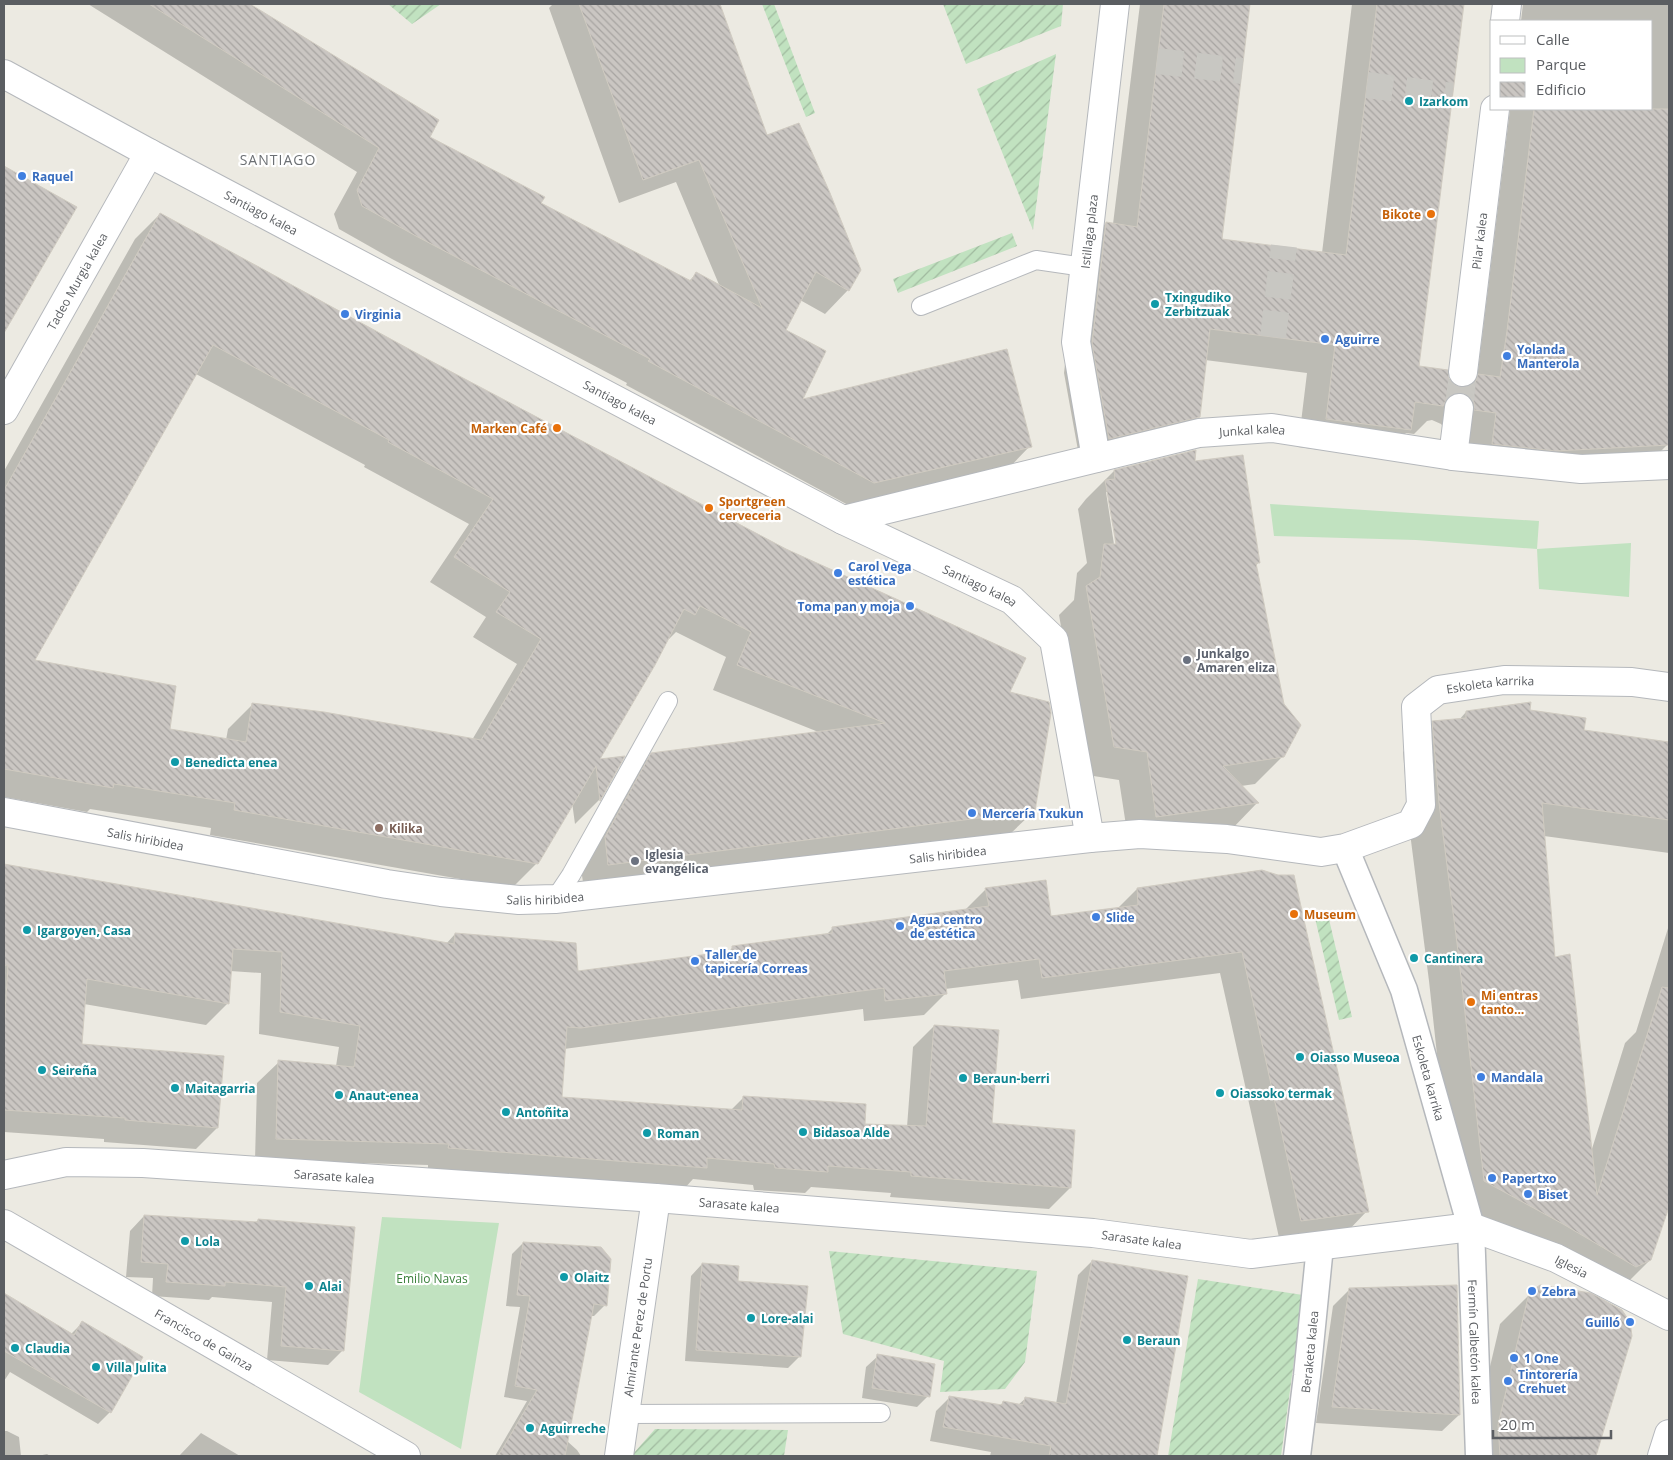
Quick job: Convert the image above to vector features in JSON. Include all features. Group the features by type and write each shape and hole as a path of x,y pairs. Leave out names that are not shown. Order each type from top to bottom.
{"street":[{"name":"Istillaga plaza","path":"1096,458 1076,342 1115,4"},
{"path":"1505,20 1507,4"},
{"name":"Santiago kalea","path":"4,74 149,153 843,520 1012,600 1054,640 1090,838"},
{"name":"Pilar kalea","path":"1463,372 1495,110"},
{"name":"Tadeo Murgia kalea","path":"4,410 149,153"},
{"path":"1453,456 1459,408"},
{"name":"Junkal kalea","path":"843,520 1199,433 1272,428 1453,456 1581,469 1669,465"},
{"name":"Eskoleta karrika","path":"1090,838 1140,834 1227,839 1321,852 1345,848 1411,824 1421,804 1416,707 1438,690 1504,680 1632,682 1669,687"},
{"name":"Salis hiribidea","path":"4,812 386,884 519,900 555,899 1090,838"},
{"name":"Eskoleta karrika","path":"1345,848 1404,990 1471,1227"},
{"name":"Sarasate kalea","path":"4,1174 66,1162 143,1163 656,1198 1093,1233 1251,1254 1471,1227"},
{"name":"Almirante Perez de Portu","path":"619,1456 656,1198"},
{"name":"Francisco de Gainza","path":"4,1224 406,1456"},
{"name":"Iglesia","path":"1471,1227 1556,1258 1669,1316"},
{"name":"Fermín Calbetón kalea","path":"1471,1227 1479,1456"},
{"name":"Beraketa kalea","path":"1297,1456 1320,1246"},
{"path":"1662,1456 1669,1434"}],"lane":[{"path":"921,306 1036,260 1084,267"},
{"path":"555,899 571,875 668,700"},
{"path":"625,1414 881,1413"}],"green space":[{"path":"388,4 441,4 412,24"},
{"path":"762,4 774,4 815,113 806,117"},
{"path":"943,4 1063,4 1061,26 966,64"},
{"path":"1056,54 1033,230 977,89"},
{"path":"1012,233 1017,246 898,293 893,279"},
{"path":"1270,504 1539,521 1537,549 1416,540 1274,536"},
{"path":"1631,543 1629,597 1539,589 1537,549"},
{"path":"1328,915 1352,1017 1339,1020 1315,918"},
{"name":"Emilio Navas","path":"382,1217 499,1223 461,1449 359,1392"},
{"path":"829,1251 1037,1271 1025,1362 1005,1389 940,1392 944,1361 843,1334"},
{"path":"1198,1279 1303,1295 1281,1456 1168,1456"},
{"path":"655,1429 788,1430 784,1456 633,1456"}],"building":[{"path":"149,4 250,4 439,120 430,137 545,197 541,203 691,281 696,272 762,308 699,160 643,180 579,4 720,4 767,135 799,123 861,270 849,291 816,272 786,330 826,351 803,399 1007,349 1032,447 874,483 648,361 650,359 362,206 357,190 379,148"},
{"path":"1164,4 1250,4 1222,239 1346,255 1377,4 1464,4 1419,366 1448,370 1449,379 1453,384 1461,387 1470,386 1476,381 1478,374 1500,377 1534,110 1669,109 1669,445 1555,451 1492,444 1496,413 1474,410 1474,402 1469,396 1460,392 1452,394 1447,398 1443,406 1415,402 1411,430 1326,419 1335,345 1210,329 1200,417 1109,439 1092,344 1106,222 1137,227"},
{"path":"4,166 77,207 4,333"},
{"path":"160,213 429,360 786,549 1026,658 1010,692 1049,702 1051,713 1035,811 608,865 605,837 651,753 885,723 737,665 751,632 700,606 695,615 684,609 655,665 600,759 625,756 600,801 596,766 538,864 234,810 235,803 114,784 113,788 4,769 4,490","holes":["213,345 389,440 388,442 493,499 454,557 510,592 496,612 541,639 481,740 324,712 252,703 246,742 170,729 176,686 35,660"]},
{"name":"Junkalgo Amaren eliza","path":"1196,450 1195,461 1243,455 1260,563 1256,563 1284,704 1301,725 1284,757 1223,766 1259,803 1156,817 1147,752 1114,747 1086,586 1100,577 1104,544 1116,544 1105,480 1115,479 1114,470"},
{"path":"1531,702 1530,710 1586,718 1584,730 1669,742 1669,820 1542,803 1555,957 1570,954 1597,1195 1662,987 1669,988 1669,1207 1651,1260 1636,1267 1484,1181 1439,803 1432,721 1466,718 1466,711"},
{"path":"4,864 454,944 455,933 576,943 578,971 732,951 732,946 832,933 832,927 989,906 985,888 1046,880 1051,916 1138,905 1137,888 1262,870 1278,875 1294,875 1369,1212 1301,1221 1242,952 1042,978 1039,959 944,971 947,994 885,1001 884,988 581,1028 567,1027 562,1097 742,1110 743,1096 866,1104 865,1124 926,1126 934,1025 999,1030 992,1123 1075,1130 1071,1188 911,1176 911,1172 828,1166 828,1172 775,1168 774,1164 707,1158 707,1168 448,1148 449,1144 276,1139 278,1060 354,1067 360,1026 280,1012 282,952 233,949 229,1004 87,979 82,1044 224,1056 218,1128 125,1120 125,1118 4,1110 4,1031 8,965 4,965"},
{"path":"144,1215 258,1222 258,1219 355,1227 344,1351 281,1346 286,1287 225,1282 225,1286 166,1282 168,1264 141,1262"},
{"path":"523,1242 601,1247 611,1259 607,1306 594,1304 565,1456 498,1456 537,1390 515,1386 530,1296 517,1295"},
{"name":"Beraun","path":"1092,1260 1188,1276 1157,1456 1049,1456 1051,1446 943,1427 949,1396 1002,1405 1003,1401 1023,1405 1025,1397 1066,1404"},
{"name":"Lore-alai","path":"702,1263 739,1266 738,1281 808,1286 801,1357 696,1350"},
{"path":"1457,1285 1460,1415 1332,1407 1349,1288"},
{"path":"1540,1285 1591,1293 1622,1310 1630,1322 1632,1336 1596,1456 1500,1456 1498,1425 1529,1293"},
{"path":"4,1293 74,1335 82,1321 143,1357 111,1413 4,1351"},
{"path":"877,1354 935,1364 930,1397 872,1388"}],"tunnel":[{"path":"1157,61 1242,71"},
{"path":"1367,85 1452,96"},
{"path":"1273,337 1284,246"},
{"path":"1459,408 1463,372"}],"place":[{"name":"Izarkom","path":"1409,101"},
{"name":"Raquel","path":"22,176"},
{"name":"Bikote","path":"1431,214"},
{"name":"Txingudiko Zerbitzuak","path":"1155,304"},
{"name":"Virginia","path":"345,314"},
{"name":"Aguirre","path":"1325,339"},
{"name":"Yolanda Manterola","path":"1507,356"},
{"name":"Marken Café","path":"557,428"},
{"name":"Sportgreen cerveceria","path":"709,508"},
{"name":"Carol Vega estética","path":"838,573"},
{"name":"Toma pan y moja","path":"910,606"},
{"name":"Junkalgo Amaren eliza","path":"1187,660"},
{"name":"Benedicta enea","path":"175,762"},
{"name":"Mercería Txukun","path":"972,813"},
{"name":"Kilika","path":"379,828"},
{"name":"Iglesia evangélica","path":"635,861"},
{"name":"Museum","path":"1294,914"},
{"name":"Slide","path":"1096,917"},
{"name":"Agua centro de estética","path":"900,926"},
{"name":"Igargoyen, Casa","path":"27,930"},
{"name":"Cantinera","path":"1414,958"},
{"name":"Taller de tapicería Correas","path":"695,961"},
{"name":"Mi entras tanto...","path":"1471,1002"},
{"name":"Oiasso Museoa","path":"1300,1057"},
{"name":"Seireña","path":"42,1070"},
{"name":"Mandala","path":"1481,1077"},
{"name":"Beraun-berri","path":"963,1078"},
{"name":"Maitagarria","path":"175,1088"},
{"name":"Oiassoko termak","path":"1220,1093"},
{"name":"Anaut-enea","path":"339,1095"},
{"name":"Antoñita","path":"506,1112"},
{"name":"Bidasoa Alde","path":"803,1132"},
{"name":"Roman","path":"647,1133"},
{"name":"Papertxo","path":"1492,1178"},
{"name":"Biset","path":"1528,1194"},
{"name":"Lola","path":"185,1241"},
{"name":"Olaitz","path":"564,1277"},
{"name":"Alai","path":"309,1286"},
{"name":"Zebra","path":"1532,1291"},
{"name":"Lore-alai","path":"751,1318"},
{"name":"Guilló","path":"1630,1322"},
{"name":"Beraun","path":"1127,1340"},
{"name":"Claudia","path":"15,1348"},
{"name":"1 One","path":"1514,1358"},
{"name":"Villa Julita","path":"96,1367"},
{"name":"Tintorería Crehuet","path":"1508,1381"},
{"name":"Aguirreche","path":"530,1428"}],"district":[{"name":"SANTIAGO","path":"278,159"}]}
